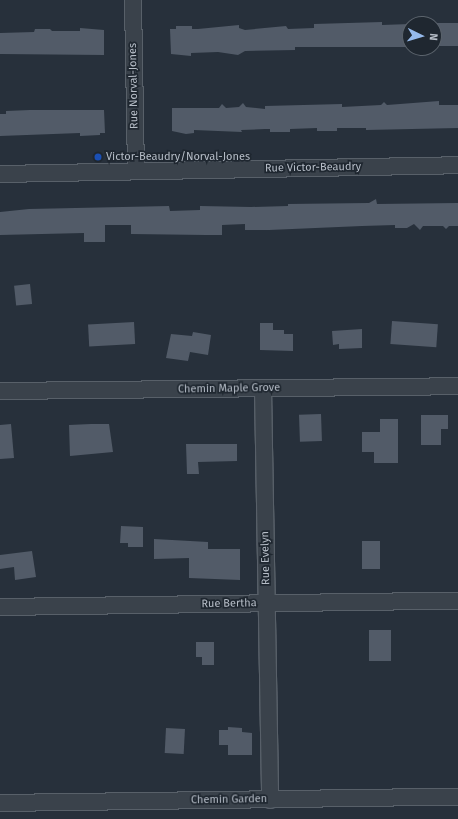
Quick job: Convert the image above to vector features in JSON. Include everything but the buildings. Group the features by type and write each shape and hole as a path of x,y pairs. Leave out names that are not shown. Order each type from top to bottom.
{"street":[{"name":"Rue Norval-Jones","path":"133,0 136,172"},
{"name":"Rue Victor-Beaudry","path":"0,174 458,165"},
{"name":"Chemin Maple Grove","path":"0,391 458,386"},
{"name":"Rue Evelyn","path":"263,388 270,800"},
{"name":"Rue Bertha","path":"0,607 458,601"},
{"name":"Chemin Garden","path":"0,803 458,797"}],"place":[{"name":"Victor-Beaudry/Norval-Jones","path":"98,157"}]}
